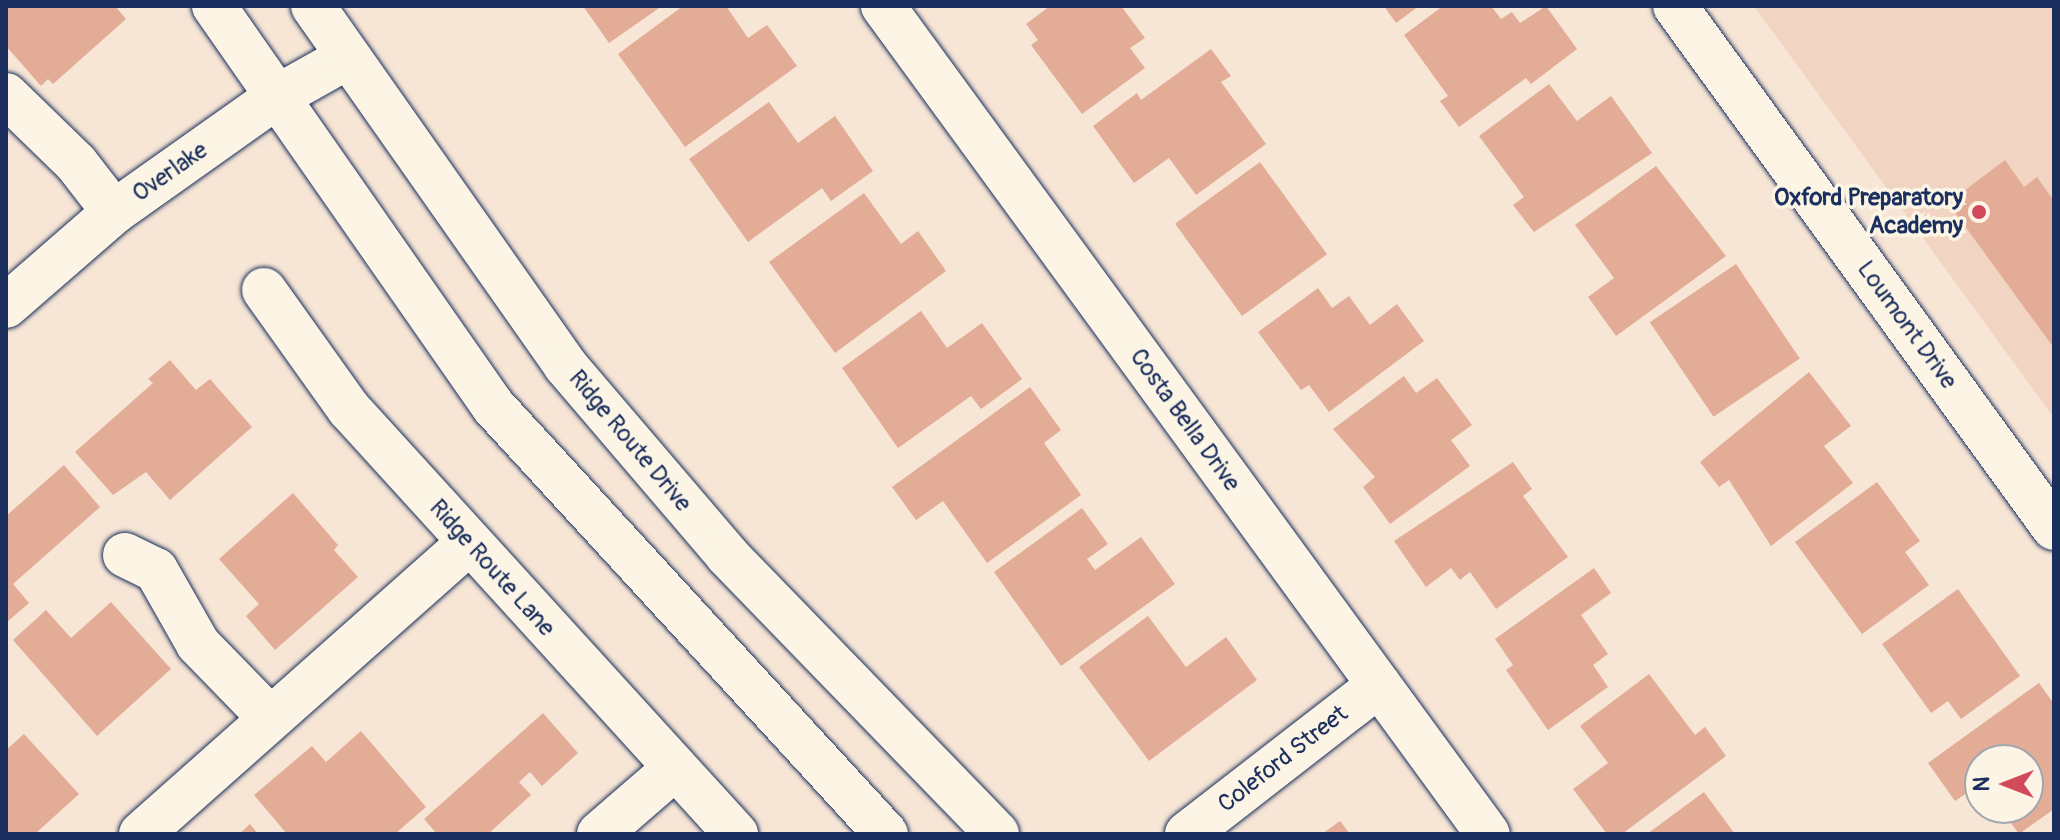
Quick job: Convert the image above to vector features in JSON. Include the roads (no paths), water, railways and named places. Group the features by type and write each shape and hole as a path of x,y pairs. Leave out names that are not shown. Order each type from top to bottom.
{"street":[{"path":"214,6 275,98 493,406 886,834"},
{"name":"Ridge Route Drive","path":"313,6 565,365 727,555 997,834"},
{"name":"Costa Bella Drive","path":"883,6 1488,834"},
{"name":"Loumont Drive","path":"1675,6 2054,528"},
{"name":"Overlake","path":"6,306 114,212 275,98 348,57"},
{"path":"6,95 66,152 114,212"},
{"name":"Ridge Route Lane","path":"264,290 349,409 736,834"},
{"path":"141,834 269,717 469,543"},
{"path":"125,555 156,570 198,644 269,717"},
{"name":"Coleford Street","path":"1187,834 1379,685"},
{"path":"599,834 674,769"}],"place":[{"name":"Oxford Preparatory Academy","path":"1979,212"}]}
